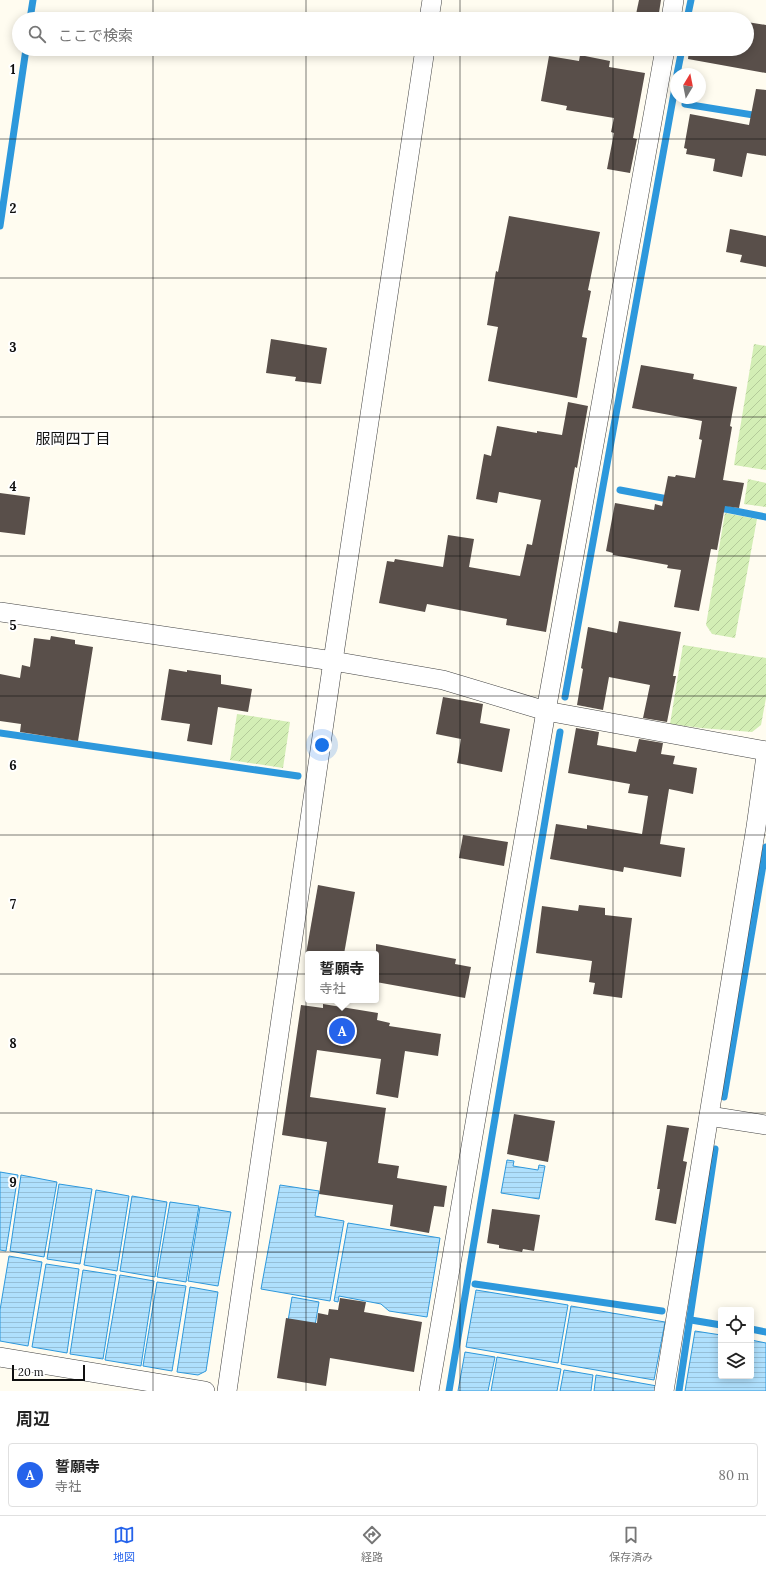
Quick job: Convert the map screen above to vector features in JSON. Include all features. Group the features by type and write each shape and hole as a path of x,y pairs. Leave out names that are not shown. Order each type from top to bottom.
{"street":[{"path":"430,12 432,0"},
{"path":"672,12 674,0"},
{"path":"227,1391 333,661 424,56"},
{"path":"429,1391 546,711 664,56"},
{"path":"0,612 333,661 443,680 546,711 766,752"},
{"path":"664,1391 755,835 766,756"},
{"path":"709,1116 766,1125"},
{"path":"0,1357 205,1391"}],"green space":[{"path":"754,344 766,346 766,470 734,465"},
{"path":"748,479 766,483 766,507 744,504"},
{"path":"725,513 757,519 735,638 712,634 706,625"},
{"path":"683,645 766,658 766,698 761,725 752,732 670,724"},
{"path":"237,714 290,722 283,768 230,760"}],"water":[{"path":"507,1160 514,1161 513,1166 538,1170 539,1165 545,1166 539,1199 501,1193"},
{"path":"0,1172 18,1175 6,1251 0,1250"},
{"path":"21,1175 57,1182 44,1257 10,1251"},
{"path":"59,1184 92,1189 80,1264 47,1259"},
{"path":"280,1185 319,1191 315,1216 344,1221 330,1301 261,1289"},
{"path":"96,1190 129,1196 117,1271 84,1265"},
{"path":"132,1196 167,1202 155,1277 120,1271"},
{"path":"170,1202 199,1206 186,1282 157,1277"},
{"path":"200,1207 231,1212 218,1286 188,1281"},
{"path":"348,1223 440,1238 427,1317 389,1311 381,1304 339,1296 338,1302 334,1301"},
{"path":"9,1256 42,1262 28,1346 0,1341 0,1310"},
{"path":"46,1264 79,1269 67,1353 32,1347"},
{"path":"83,1270 116,1275 103,1359 70,1354"},
{"path":"120,1275 154,1281 141,1366 105,1360"},
{"path":"157,1282 186,1286 172,1371 143,1366"},
{"path":"190,1287 218,1292 206,1371 198,1375 177,1372"},
{"path":"476,1290 568,1305 558,1363 466,1347"},
{"path":"292,1297 319,1302 309,1361 282,1357"},
{"path":"571,1306 665,1322 654,1380 561,1364"},
{"path":"695,1331 718,1335 718,1379 754,1379 754,1341 766,1343 766,1391 685,1391"},
{"path":"465,1352 495,1357 488,1391 458,1391"},
{"path":"497,1357 561,1369 557,1391 491,1391"},
{"path":"564,1370 593,1375 591,1391 560,1391"},
{"path":"596,1375 657,1386 656,1391 594,1391"}],"building":[{"path":"639,0 661,0 659,12 636,12"},
{"path":"754,23 766,25 766,73 688,59 688,56 754,56"},
{"path":"549,56 579,61 580,56 585,56 610,61 609,67 645,73 633,138 637,139 630,173 607,169 614,133 611,132 614,118 566,110 567,106 541,101"},
{"path":"756,89 766,90 766,156 747,153 742,177 713,171 715,159 686,154 687,149 684,148 690,114 749,125"},
{"path":"509,216 600,232 588,290 591,291 582,337 587,338 577,398 488,381 498,327 487,325 496,271 498,272"},
{"path":"730,229 766,236 766,267 740,262 742,255 726,252"},
{"path":"271,339 327,348 321,384 295,381 296,377 266,373"},
{"path":"641,365 694,374 693,379 737,387 723,480 744,483 739,508 725,506 717,550 711,549 699,611 674,607 681,570 667,568 668,565 613,555 613,553 606,551 615,503 654,510 655,504 662,506 668,476 675,477 676,475 695,478 702,440 699,439 702,421 632,408"},
{"path":"568,402 588,406 577,468 575,467 546,632 506,625 507,619 427,604 425,612 379,603 387,561 394,562 395,559 443,567 448,535 474,539 469,567 520,576 527,544 532,545 541,500 499,492 497,503 476,499 484,454 491,456 497,426 537,433 537,431 562,435"},
{"path":"0,493 30,497 25,535 0,532"},
{"path":"619,621 681,632 673,676 676,676 667,722 643,718 650,685 609,677 603,710 577,705 583,669 581,668 588,627 617,633"},
{"path":"51,636 75,640 75,644 93,647 78,741 20,732 21,724 0,721 0,674 20,678 22,665 30,667 34,638 50,640"},
{"path":"169,669 221,675 221,684 252,689 248,712 218,707 212,745 187,741 190,724 161,720"},
{"path":"443,697 483,704 480,723 510,729 502,772 457,763 461,739 436,734"},
{"path":"576,728 599,732 597,745 636,752 639,739 663,743 661,754 675,756 673,764 697,768 693,794 669,789 660,844 685,848 681,877 624,867 623,872 550,859 556,824 587,829 587,825 642,834 648,796 628,793 630,784 568,773"},
{"path":"463,835 508,842 504,866 459,858"},
{"path":"318,885 355,892 345,951 307,951"},
{"path":"579,905 605,908 605,915 632,918 622,998 593,994 595,983 589,982 592,961 536,953 542,906 578,911"},
{"path":"376,944 456,959 455,964 471,967 465,998 379,983 379,951 376,951"},
{"path":"323,1004 378,1013 377,1020 390,1023 389,1026 441,1034 438,1056 405,1051 398,1098 376,1094 381,1059 317,1050 310,1097 386,1108 378,1163 399,1166 397,1178 447,1186 444,1207 434,1206 429,1233 390,1226 393,1205 319,1194 327,1142 282,1135 301,1005 323,1008"},
{"path":"514,1114 555,1121 548,1162 507,1154"},
{"path":"667,1125 689,1128 683,1161 687,1162 676,1224 655,1220 660,1189 657,1189"},
{"path":"492,1209 540,1215 534,1251 523,1249 522,1252 499,1248 499,1245 487,1243"},
{"path":"340,1298 366,1302 364,1312 422,1322 414,1372 330,1358 326,1386 277,1378 286,1318 317,1323 318,1313 328,1315 329,1309 338,1310"}],"waterway":[{"path":"31,12 33,0"},
{"path":"688,12 691,0"},
{"path":"0,226 25,56"},
{"path":"678,68 681,56"},
{"path":"565,697 672,104"},
{"path":"685,104 766,117"},
{"path":"620,490 673,500"},
{"path":"715,507 766,517"},
{"path":"449,1391 560,732"},
{"path":"0,733 298,776"},
{"path":"724,1097 766,847"},
{"path":"679,1391 715,1149"},
{"path":"475,1284 662,1311"},
{"path":"691,1320 718,1324"},
{"path":"754,1330 766,1332"}],"place":[{"name":"誓願寺","path":"342,1031"}],"district":[{"name":"服岡四丁目","path":"73,438"}]}
